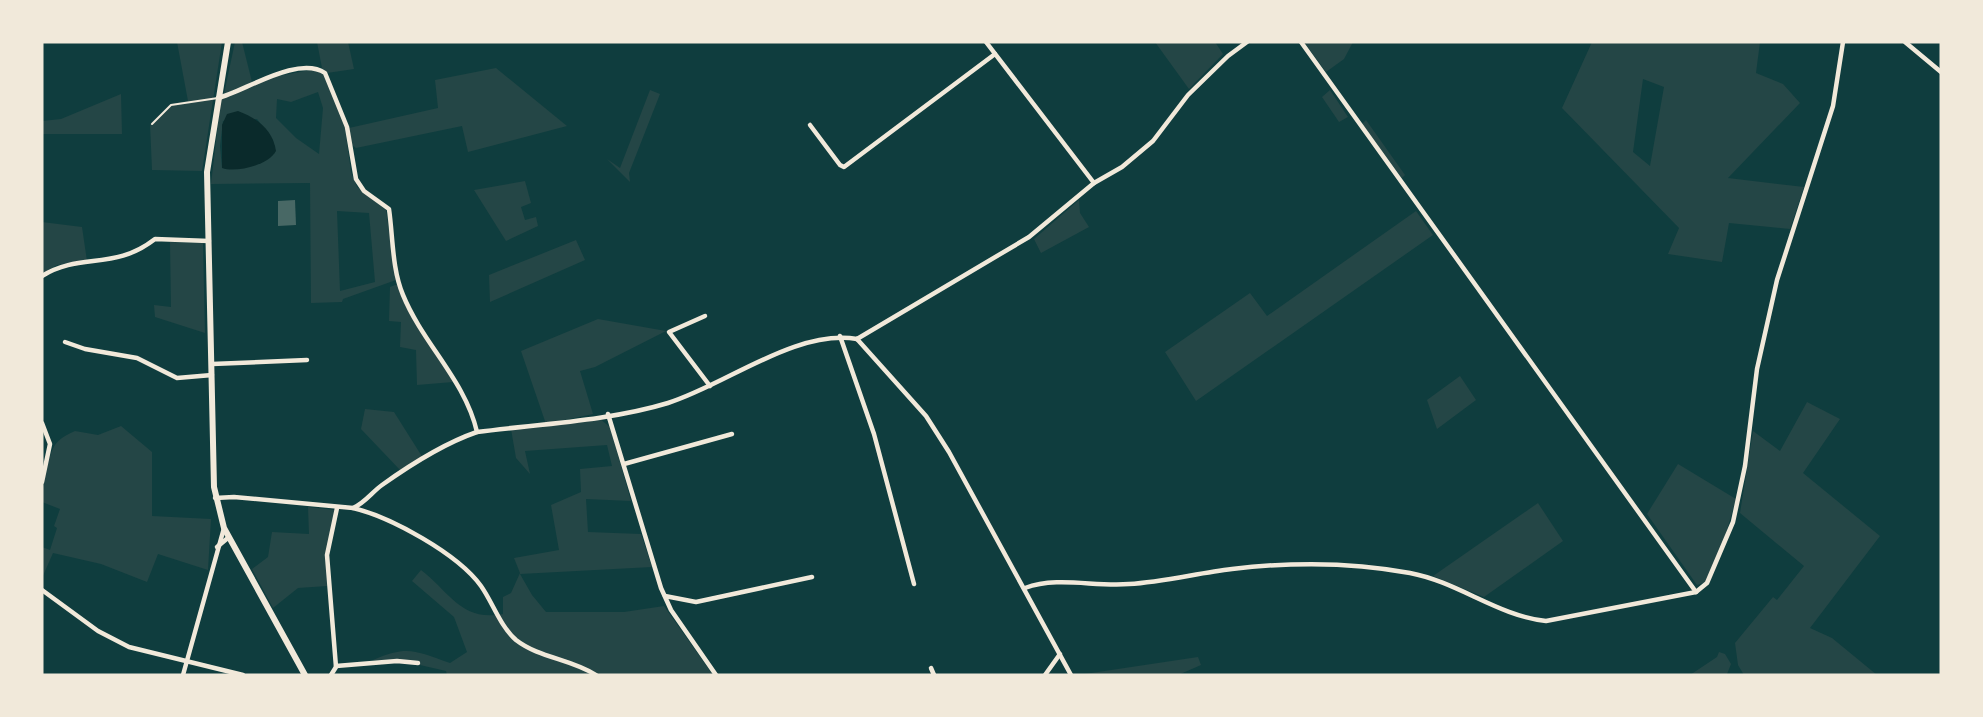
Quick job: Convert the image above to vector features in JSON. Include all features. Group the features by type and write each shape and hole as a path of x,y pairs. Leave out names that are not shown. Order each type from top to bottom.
{"street":[{"path":"228,42 207,172 215,498 224,528 305,675"},
{"path":"986,42 1094,183"},
{"path":"857,339 1029,237 1094,183 1122,167 1153,141 1188,95 1228,56 1247,42"},
{"path":"1301,42 1696,592"},
{"path":"1025,588 1041,583 1129,584 1234,569 1308,564 1364,566 1412,573 1447,584 1523,618 1546,621 1696,592 1707,583 1733,522 1745,466 1757,369 1777,280 1833,106 1843,42"},
{"path":"1905,42 1941,72"},
{"path":"810,125 840,165 844,167 995,54"},
{"path":"218,98 272,76 309,68 318,68 325,73 347,127 356,179 364,190 389,209 393,245 404,298 433,349 467,400 477,432"},
{"path":"42,276 57,267 121,258 139,252 155,239 209,241"},
{"path":"705,316 669,332 710,386"},
{"path":"353,508 361,504 381,485 462,437 477,432 669,403 756,363 804,345 840,336 857,339 926,416 1025,588 1071,675"},
{"path":"840,336 874,434 914,584"},
{"path":"65,342 85,349 137,358 156,365 177,378 212,375"},
{"path":"212,364 307,360"},
{"path":"608,414 664,596 670,610 717,675"},
{"path":"42,423 50,444 42,482"},
{"path":"624,464 732,434"},
{"path":"215,498 234,497 353,508 371,512 419,536 476,579 508,632 523,645 596,675"},
{"path":"331,675 336,666 327,555 337,508"},
{"path":"183,675 224,528"},
{"path":"217,547 229,537"},
{"path":"664,596 696,602 812,577"},
{"path":"42,590 98,631 129,647 243,675"},
{"path":"1045,675 1060,654"},
{"path":"336,666 397,661 418,663"},
{"path":"931,668 934,675"}],"lane":[{"path":"152,124 171,105 218,98"}],"shaded area":[{"path":"177,42 222,42 202,171 152,170 150,124 170,104 188,101"},
{"path":"235,42 242,42 252,82 224,94"},
{"path":"317,42 348,42 354,69 327,73 322,68"},
{"path":"1155,42 1215,42 1223,54 1189,89"},
{"path":"1304,42 1353,42 1344,59 1326,72"},
{"path":"1592,42 1760,42 1756,73 1783,84 1800,103 1728,178 1804,187 1790,229 1729,223 1722,262 1668,254 1679,228 1562,108","holes":["1643,79 1664,87 1650,166 1633,152"]},
{"path":"496,68 567,126 468,152 462,126 356,148 352,145 349,128 438,108 435,80"},
{"path":"310,70 318,70 324,75 345,128 351,172 357,187 386,210 396,280 343,299 342,302 311,303 310,183 211,184 221,98 273,77","holes":["318,92 323,108 319,154 296,138 276,118 277,99 291,102","257,119 273,140 258,164 222,168 220,146 223,121","337,211 369,213 375,282 340,291"]},
{"path":"650,90 660,94 629,173 630,182 607,159 620,168"},
{"path":"1330,90 1348,117 1339,122 1322,97"},
{"path":"121,94 122,134 42,134 42,121 61,119"},
{"path":"238,111 252,117 268,131 276,151 267,160 252,167 222,168 222,125 227,114"},
{"path":"1366,120 1405,175 1402,178 1362,124"},
{"path":"525,181 531,203 521,207 525,220 536,217 538,226 506,241 474,190"},
{"path":"1079,200 1080,213 1089,227 1041,253 1034,239"},
{"path":"1416,211 1433,235 1196,401 1165,352 1250,293 1267,316"},
{"path":"42,222 82,227 87,261 57,265 42,274"},
{"path":"576,240 585,260 490,302 489,275"},
{"path":"170,242 203,243 205,333 155,317 154,305 171,307"},
{"path":"398,284 405,305 453,382 417,385 416,350 400,347 401,322 389,321 390,287"},
{"path":"598,319 666,331 595,367 580,371 593,414 546,424 521,351"},
{"path":"1460,376 1476,400 1437,429 1427,400"},
{"path":"1807,402 1840,419 1803,473 1880,536 1810,628 1832,638 1877,675 1744,675 1738,665 1735,643 1773,597 1777,600 1804,566 1740,513 1753,431 1780,451"},
{"path":"365,409 394,412 423,458 401,471 361,429"},
{"path":"600,419 610,427 631,501 586,499 588,532 641,534 652,567 520,574 532,595 546,612 624,612 664,606 713,675 447,675 446,671 420,665 418,660 373,660 395,652 412,651 450,663 467,652 454,617 412,581 421,570 466,609 477,614 503,614 503,597 511,593 520,573 514,558 559,550 551,505 581,492 580,469 612,466 607,445 525,451 530,474 516,458 511,429"},
{"path":"121,426 152,452 152,516 211,519 208,570 158,554 147,582 101,564 53,553 42,578 42,547 50,550 57,528 54,526 60,509 42,502 52,450 59,440 75,431 98,435"},
{"path":"1678,464 1736,499 1724,540 1706,582 1697,585 1647,514"},
{"path":"1538,503 1563,541 1484,597 1433,576"},
{"path":"308,507 335,510 326,555 327,586 298,588 273,608 252,569 268,557 272,532 309,534"},
{"path":"1719,652 1725,654 1731,664 1727,674 1690,675 1717,657"},
{"path":"1198,657 1201,665 1178,675 1078,675"}],"building":[{"path":"295,200 296,225 278,226 278,201"}]}
